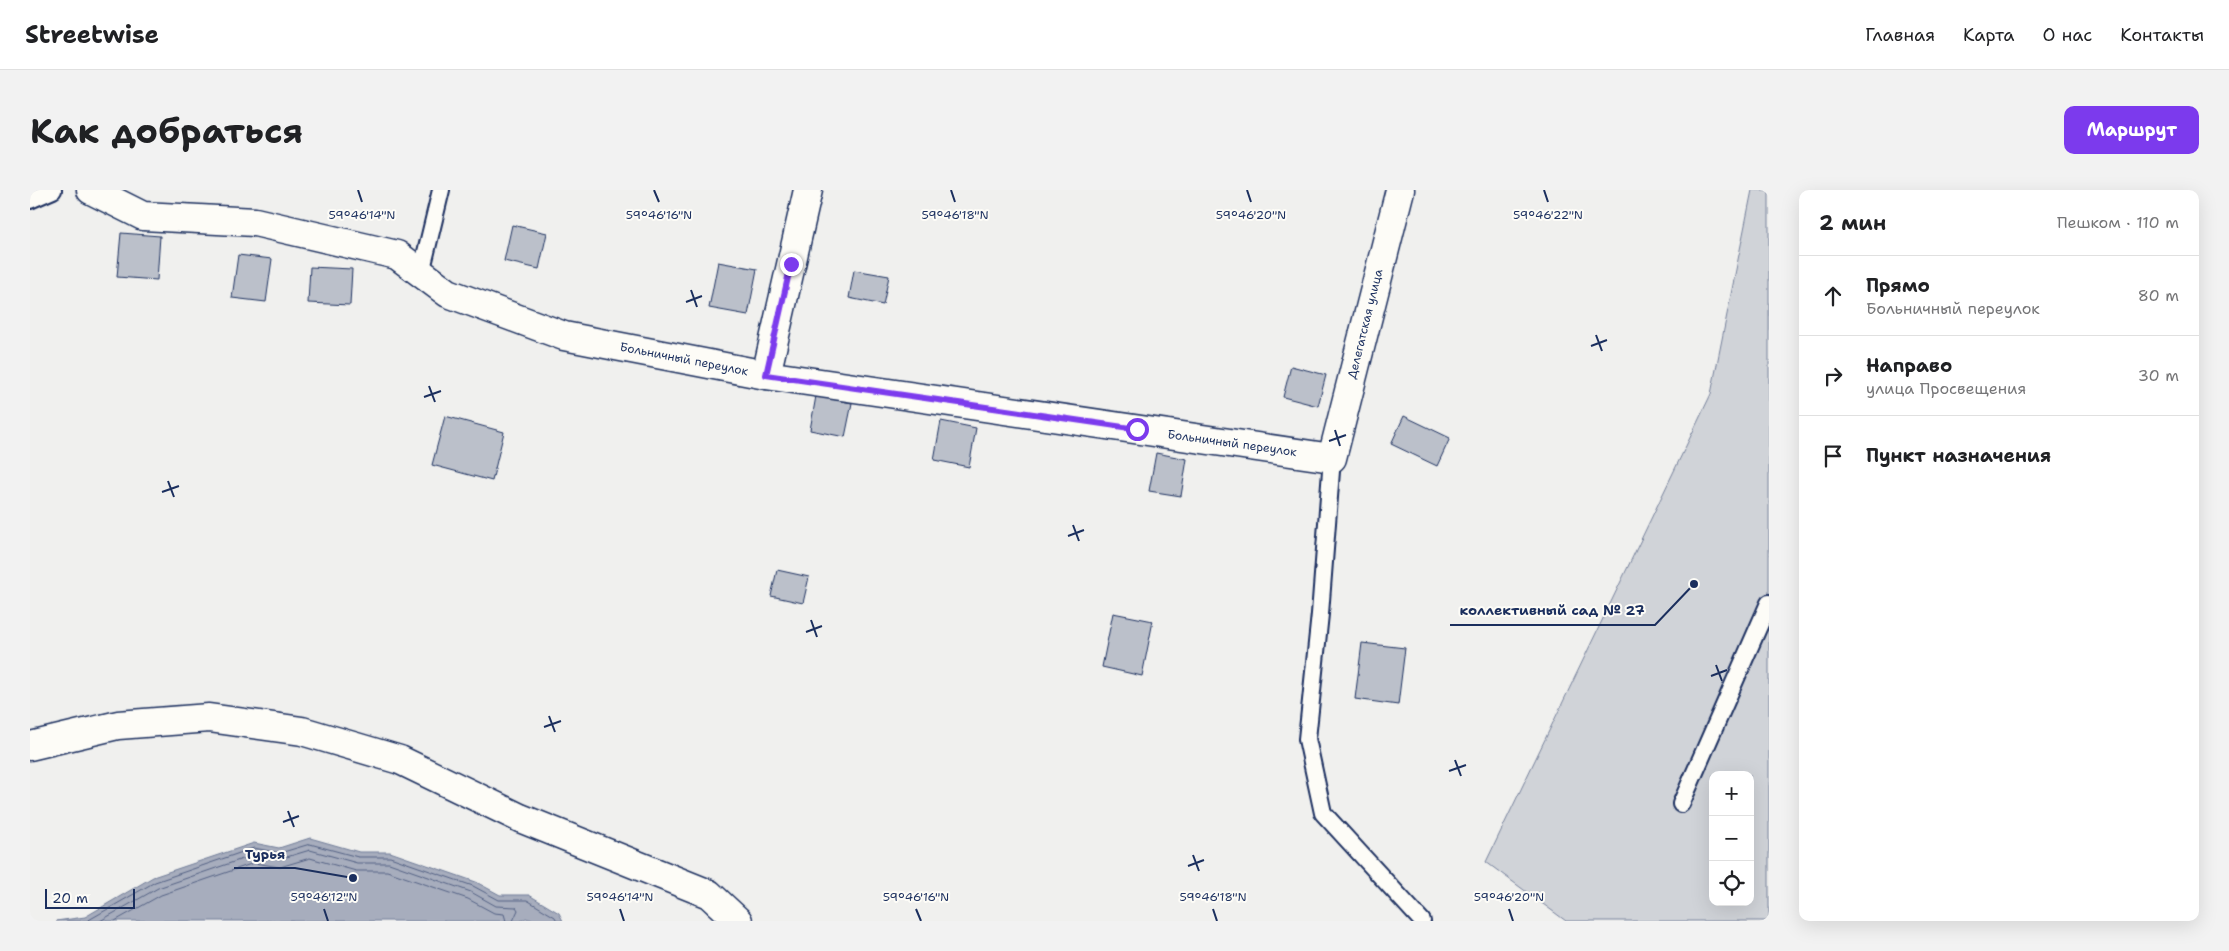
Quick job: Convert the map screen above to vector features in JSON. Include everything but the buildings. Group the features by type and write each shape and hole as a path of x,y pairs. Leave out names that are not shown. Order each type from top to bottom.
{"street":[{"name":"Больничный переулок","path":"91,190 143,216 255,222 396,255 448,293 564,336 766,375 1332,458"},
{"path":"766,375 808,190"},
{"name":"Делегатская улица","path":"1332,458 1400,190"},
{"path":"30,746 118,725 209,718 302,730 400,760 520,818 709,894 738,921"}],"lane":[{"path":"30,200 52,190"},
{"path":"420,273 441,190"},
{"path":"1332,458 1320,614 1307,739 1323,813 1422,921"},
{"path":"1681,804 1769,603"}],"shaded area":[{"path":"1752,190 1769,190 1769,921 1566,921 1486,862 1711,394"}],"water":[{"path":"310,838 359,852 390,852 476,882 500,895 529,895 559,913 563,921 536,921 526,918 520,921 56,921 85,917 153,877 254,843 279,848"}],"place":[{"name":"коллективный сад № 27","path":"1694,584"},
{"name":"Турья","path":"353,878"}],"route":[{"path":"791,264 766,375 1137,429"}]}
